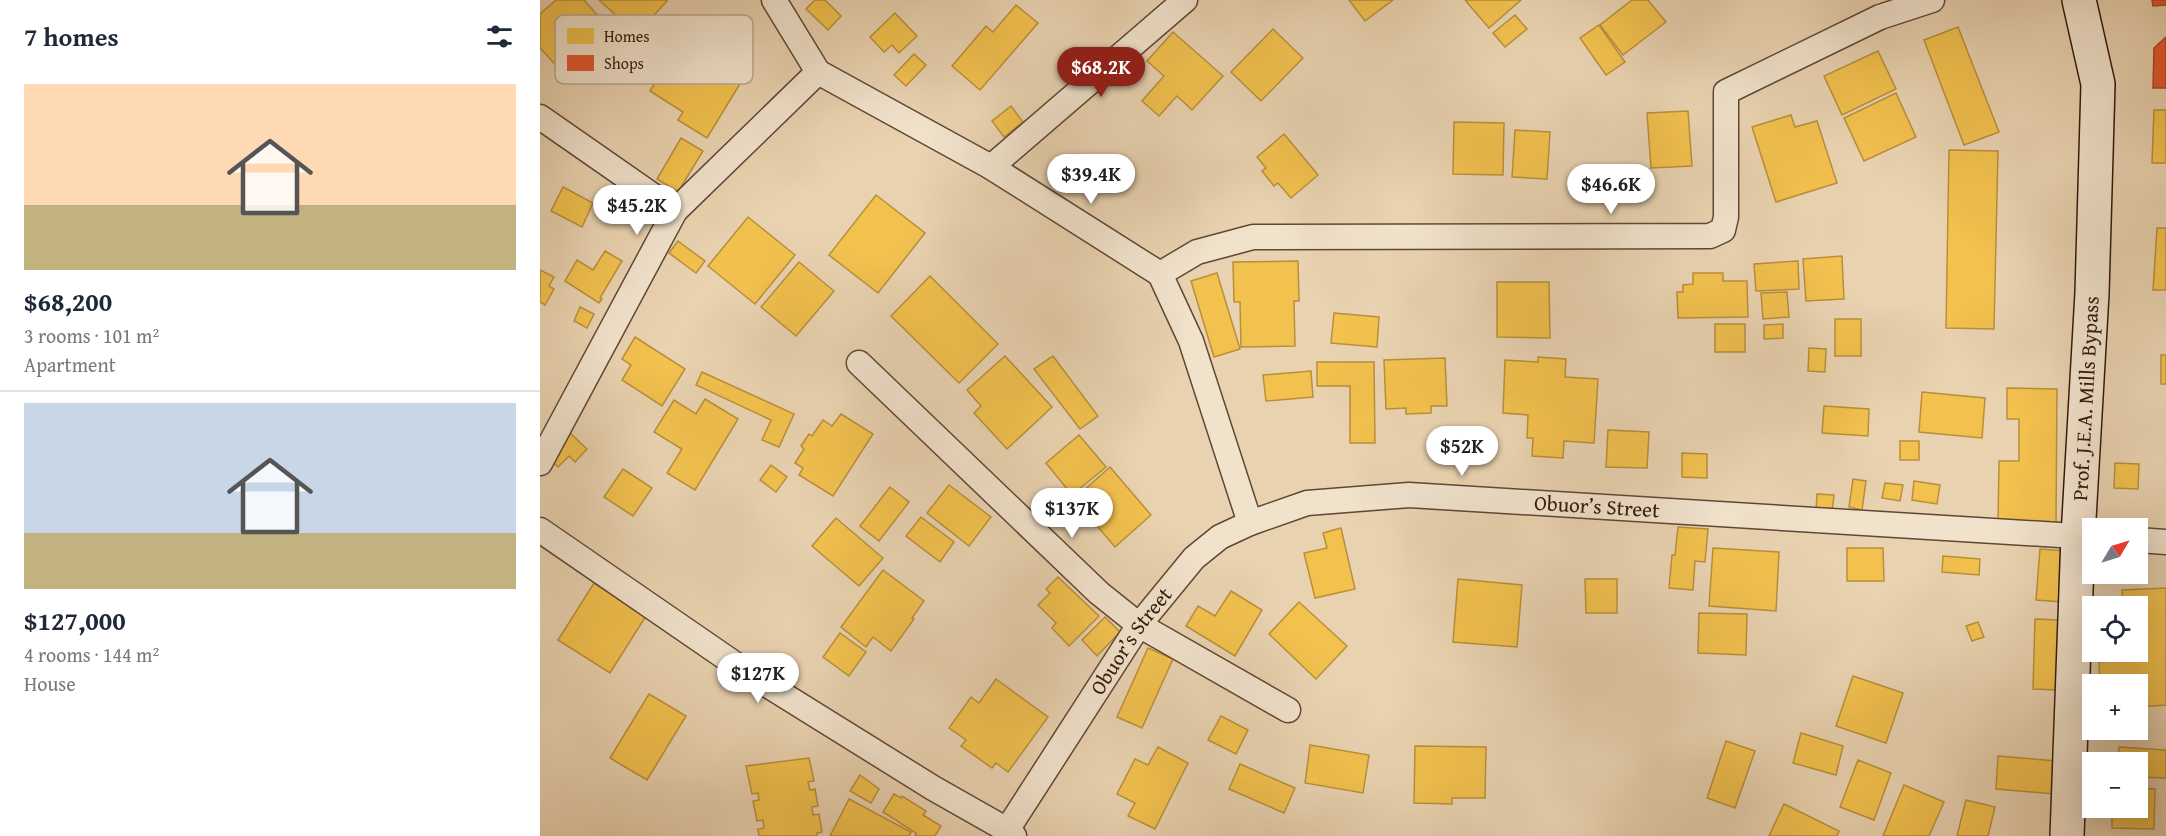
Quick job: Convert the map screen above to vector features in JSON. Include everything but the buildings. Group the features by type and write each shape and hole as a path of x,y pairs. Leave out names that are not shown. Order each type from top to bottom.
{"street":[{"path":"774,0 818,72 991,167 1160,274 1191,341 1250,523"},
{"path":"991,167 1185,0"},
{"path":"1160,274 1197,252 1253,237 1710,236 1723,230 1726,217 1726,92 1880,17 1932,0"},
{"name":"Prof. J.E.A. Mills Bypass","path":"2079,0 2098,84 2086,518"},
{"path":"540,463 675,211 818,72"},
{"path":"540,117 675,211"},
{"path":"859,363 1099,593 1139,625 1288,710"},
{"name":"Obuor’s Street","path":"1010,833 1139,625 1194,558 1220,537 1250,523 1307,503 1409,495 2082,537"},
{"path":"540,530 745,671 1010,833"},
{"path":"2148,541 2166,542"},
{"name":"Prof. J.E.A. Mills Bypass","path":"2067,836 2082,584"}]}
